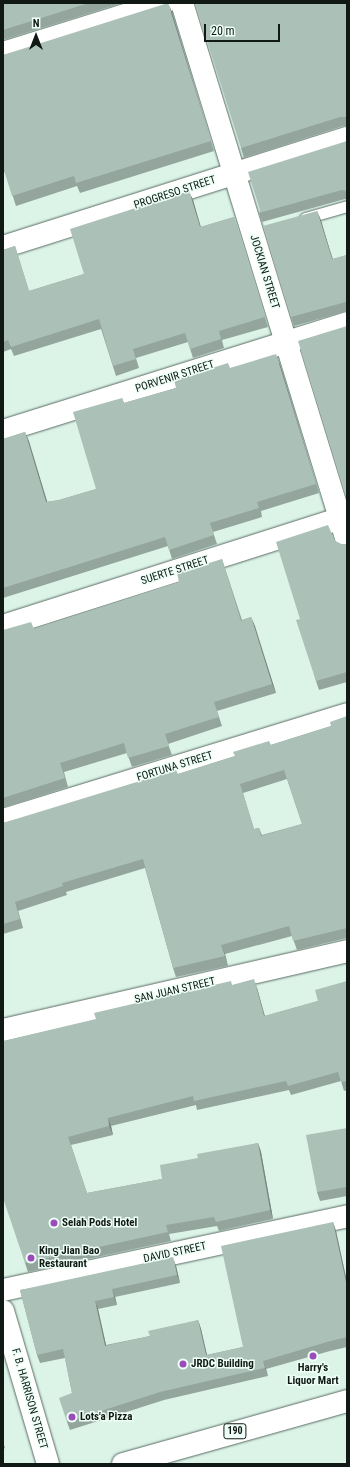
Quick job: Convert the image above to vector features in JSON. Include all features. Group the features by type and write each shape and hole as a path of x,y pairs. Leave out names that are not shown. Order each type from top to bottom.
{"street":[{"path":"3,53 164,3"},
{"name":"JOCKIAN STREET","path":"182,3 234,174 258,231 286,342 343,517 347,541"},
{"name":"PROGRESO STREET","path":"3,247 347,138"},
{"name":"PORVENIR STREET","path":"3,431 347,322"},
{"name":"SUERTE STREET","path":"3,626 343,517"},
{"name":"FORTUNA STREET","path":"3,820 347,714"},
{"name":"SAN JUAN STREET","path":"3,1030 347,951"},
{"name":"DAVID STREET","path":"3,1290 347,1216"},
{"name":"F. B. HARRISON STREET","path":"3,1311 8,1342 48,1464"},
{"name":"190","path":"123,1464 347,1401"}],"lane":[{"path":"290,222 347,206"}],"building":[{"path":"3,3 89,3 3,30"},
{"path":"168,3 211,141 76,183 74,176 12,196 3,167 3,55"},
{"path":"195,3 347,3 347,117 340,117 241,148"},
{"path":"347,141 347,191 342,190 259,213 260,210 248,172"},
{"path":"189,191 200,227 234,217 265,317 219,331 221,339 190,349 185,333 133,349 136,359 113,366 99,319 11,347 8,340 3,342 3,250 15,246 29,291 84,274 70,229"},
{"path":"317,211 332,259 347,255 347,302 291,317 263,226"},
{"path":"347,326 347,495 346,495 298,341"},
{"path":"276,354 316,484 257,502 259,508 210,523 214,535 169,550 165,537 3,588 3,439 25,432 46,502 59,500 96,489 73,412 122,398 124,403 176,388 174,380 228,363 230,368"},
{"path":"328,525 335,541 341,544 347,544 347,672 316,681 296,620 300,619 276,542"},
{"path":"222,559 241,621 251,617 272,684 214,702 219,717 165,734 169,746 128,758 124,743 60,763 65,778 3,798 3,630 31,622 34,629 179,582 177,573"},
{"path":"347,716 347,928 293,941 289,926 221,945 225,956 173,968 143,859 62,883 63,886 15,902 20,919 3,924 3,823 176,770 178,774 235,756 233,752 269,741 271,745 331,726 330,722","holes":["284,770 302,824 261,836 259,828 254,829 240,784"]},
{"path":"254,979 264,1016 318,1001 315,990 347,981 347,1081 341,1082 338,1072 288,1086 286,1081 194,1101 193,1096 108,1118 109,1126 68,1137 87,1193 162,1179 160,1165 198,1158 197,1154 258,1143 270,1210 216,1222 214,1217 166,1225 168,1232 25,1263 3,1198 3,1041 96,1019 94,1013 231,981 232,985"},
{"path":"347,1128 347,1187 317,1192 306,1135"},
{"path":"333,1222 347,1287 347,1337 263,1361 265,1368 160,1392 67,1422 59,1398 72,1393 63,1349 37,1355 20,1290 173,1257 177,1275 112,1289 114,1297 95,1301 105,1346 150,1336 148,1331 198,1320 206,1355 243,1347 221,1246"}],"place":[{"name":"Selah Pods Hotel","path":"54,1223"},
{"name":"King Jian Bao Restaurant","path":"31,1258"},
{"name":"Harry's Liquor Mart","path":"313,1356"},
{"name":"JRDC Building","path":"183,1364"},
{"name":"Lots'a Pizza","path":"72,1417"}]}
